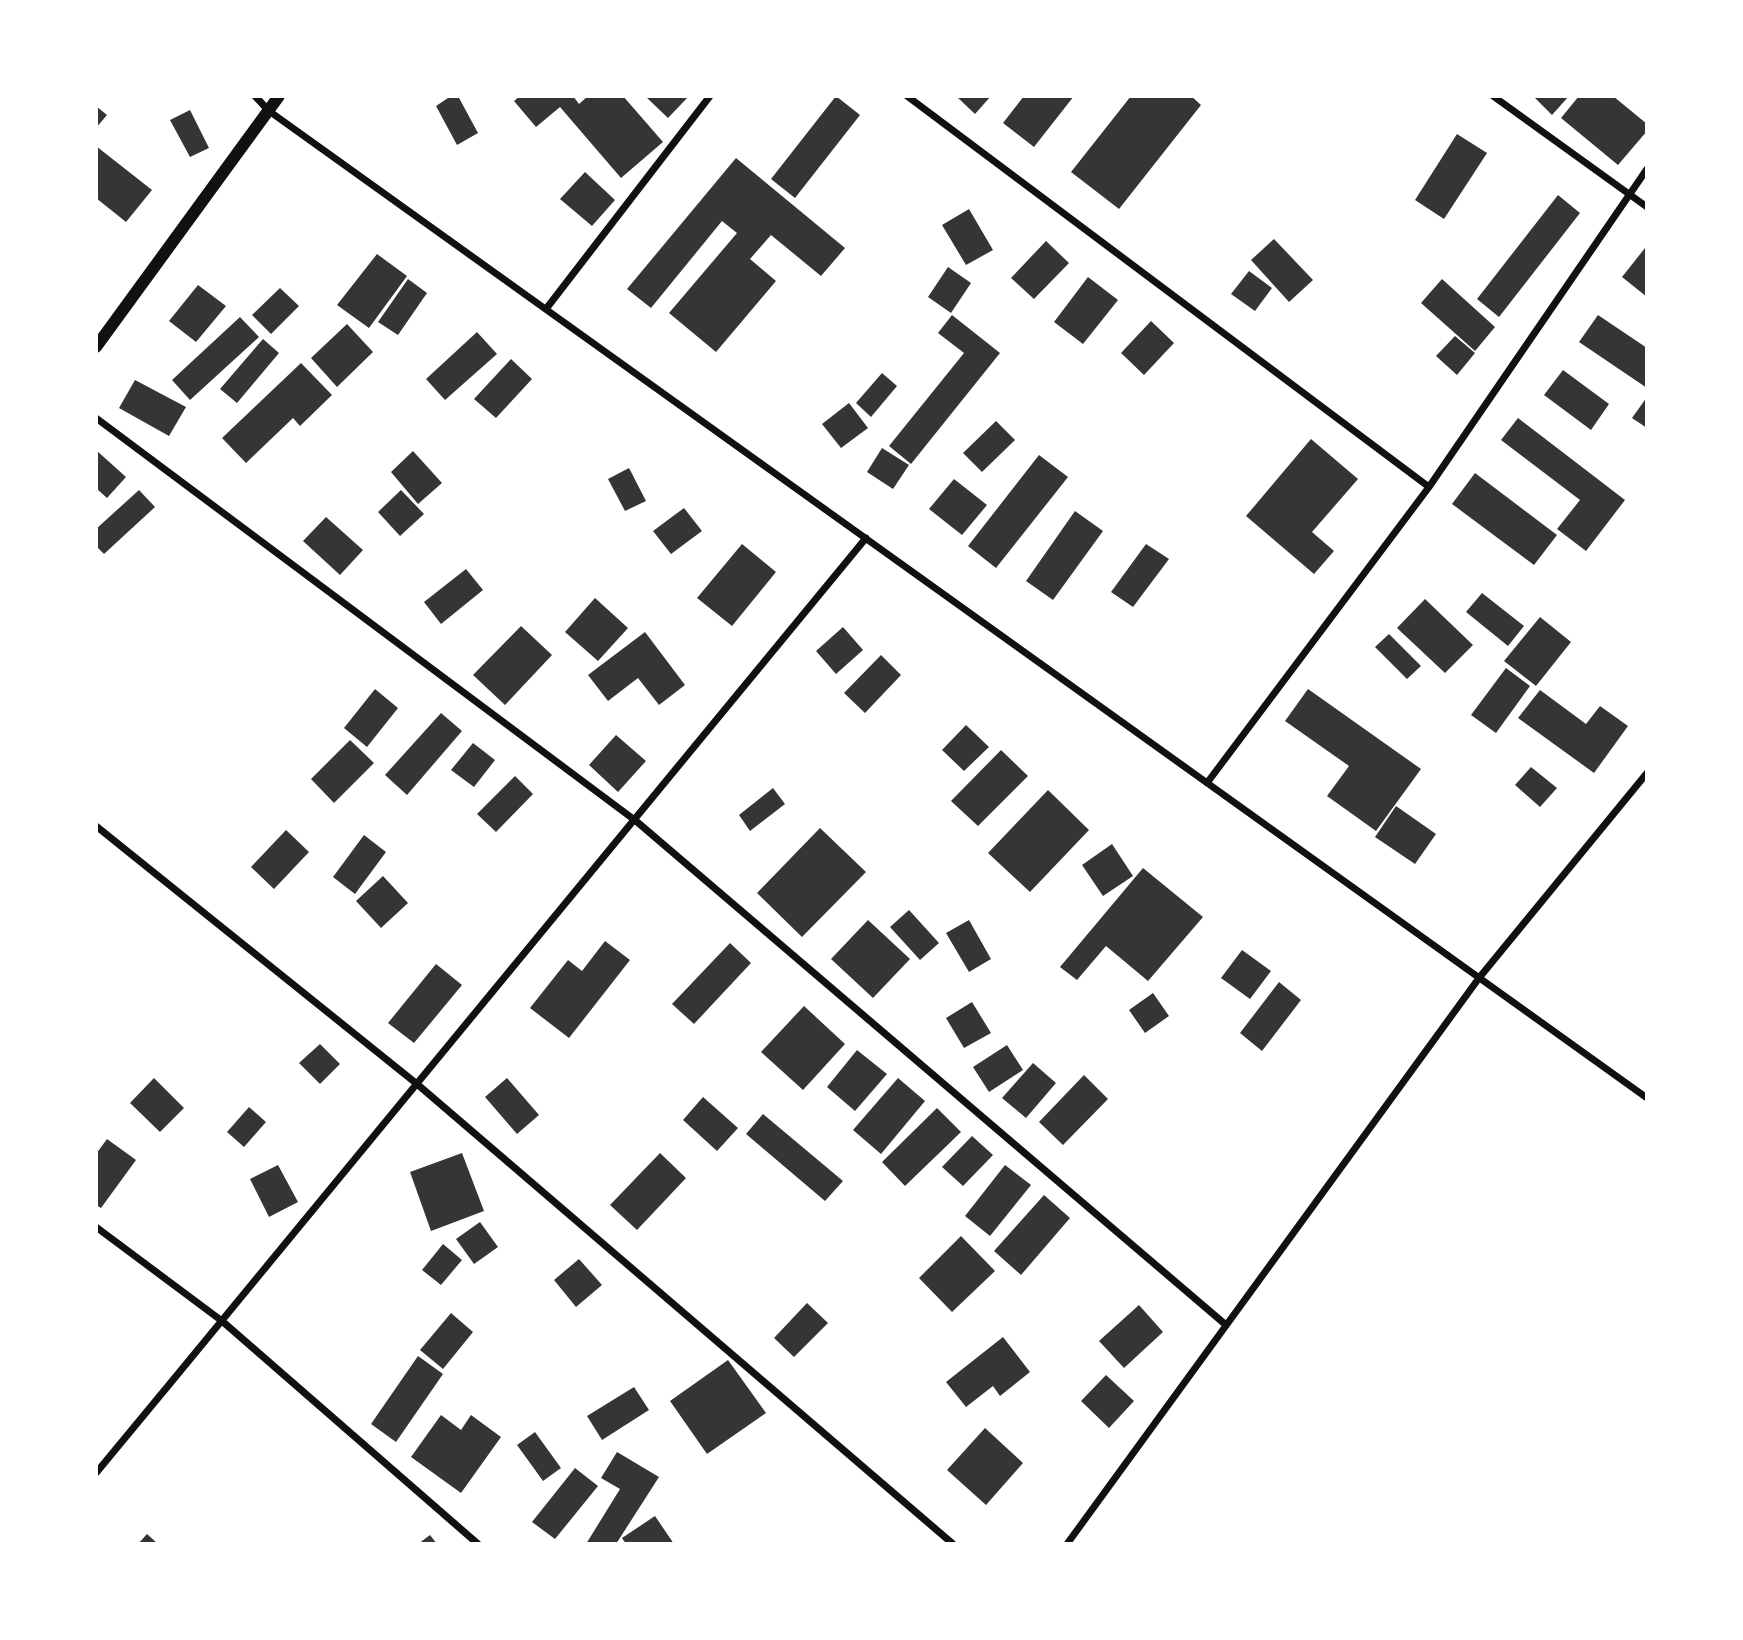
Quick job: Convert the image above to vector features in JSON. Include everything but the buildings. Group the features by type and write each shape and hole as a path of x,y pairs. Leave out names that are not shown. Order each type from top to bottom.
{"street":[{"path":"255,96 269,111 1647,1098"},
{"path":"96,347 279,96"},
{"path":"546,309 710,96"},
{"path":"907,96 1429,487"},
{"path":"1493,96 1647,207"},
{"path":"1208,783 1429,487 1647,169"},
{"path":"96,418 636,821 1227,1325"},
{"path":"96,1473 636,821 866,538"},
{"path":"1067,1544 1479,978 1647,773"},
{"path":"96,826 417,1084 953,1544"},
{"path":"96,1227 222,1321 478,1544"}]}
